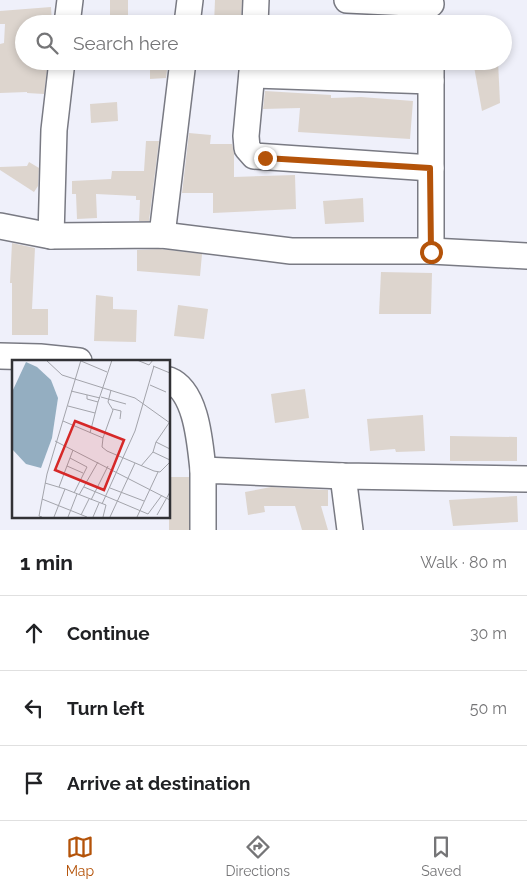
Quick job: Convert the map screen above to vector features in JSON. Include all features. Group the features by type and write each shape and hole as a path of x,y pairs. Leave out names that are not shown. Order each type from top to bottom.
{"street":[{"path":"68,15 70,0"},
{"path":"188,15 190,0"},
{"path":"255,15 256,0"},
{"path":"347,0 431,9"},
{"path":"51,236 54,130 61,70"},
{"path":"162,235 182,70"},
{"path":"252,70 246,136 247,148 254,156 430,168"},
{"path":"371,70 431,71 431,252"},
{"path":"0,226 51,236 162,235 291,251 431,252 527,256"},
{"path":"0,356 69,360"},
{"path":"170,380 183,390 192,407 197,427 203,470 203,530"},
{"path":"203,470 343,476 527,479"},
{"path":"343,476 350,530"}],"building":[{"path":"110,0 128,0 128,15 110,15"},
{"path":"215,0 242,0 241,15 214,15"},
{"path":"51,7 52,15 15,15 15,70 47,70 44,94 27,92 0,93 0,44 4,43 5,24 0,24 0,11"},
{"path":"150,70 167,70 166,78 150,79"},
{"path":"475,70 498,70 500,103 482,111"},
{"path":"265,91 331,95 331,98 361,97 413,101 410,139 298,132 300,108 263,109"},
{"path":"117,102 118,121 91,123 90,104"},
{"path":"189,133 211,135 210,144 232,144 234,177 295,175 296,209 213,213 213,193 182,193"},
{"path":"146,141 159,141 149,221 139,221 140,200 136,200 136,196 96,194 97,218 77,219 76,194 72,194 72,181 111,179 112,171 144,171"},
{"path":"29,162 39,168 38,186 34,192 0,170 0,167 27,166"},
{"path":"363,198 364,222 325,224 323,201"},
{"path":"12,243 35,248 32,309 48,309 48,335 12,335 12,283 10,283"},
{"path":"161,249 202,254 200,276 137,271 137,250"},
{"path":"381,272 432,273 431,314 379,314"},
{"path":"96,295 113,297 113,309 137,310 136,342 94,341"},
{"path":"178,305 208,309 204,339 174,336"},
{"path":"305,389 309,418 275,423 271,394"},
{"path":"423,415 425,451 396,452 395,449 370,451 367,419"},
{"path":"450,436 517,437 517,461 450,461"},
{"path":"170,477 189,477 189,530 169,530"},
{"path":"271,487 328,490 328,506 321,506 328,530 302,530 295,506 264,506 265,512 248,515 245,492"},
{"path":"517,496 518,522 453,526 449,500"}],"route":[{"path":"265,158 430,168 431,252"}]}
